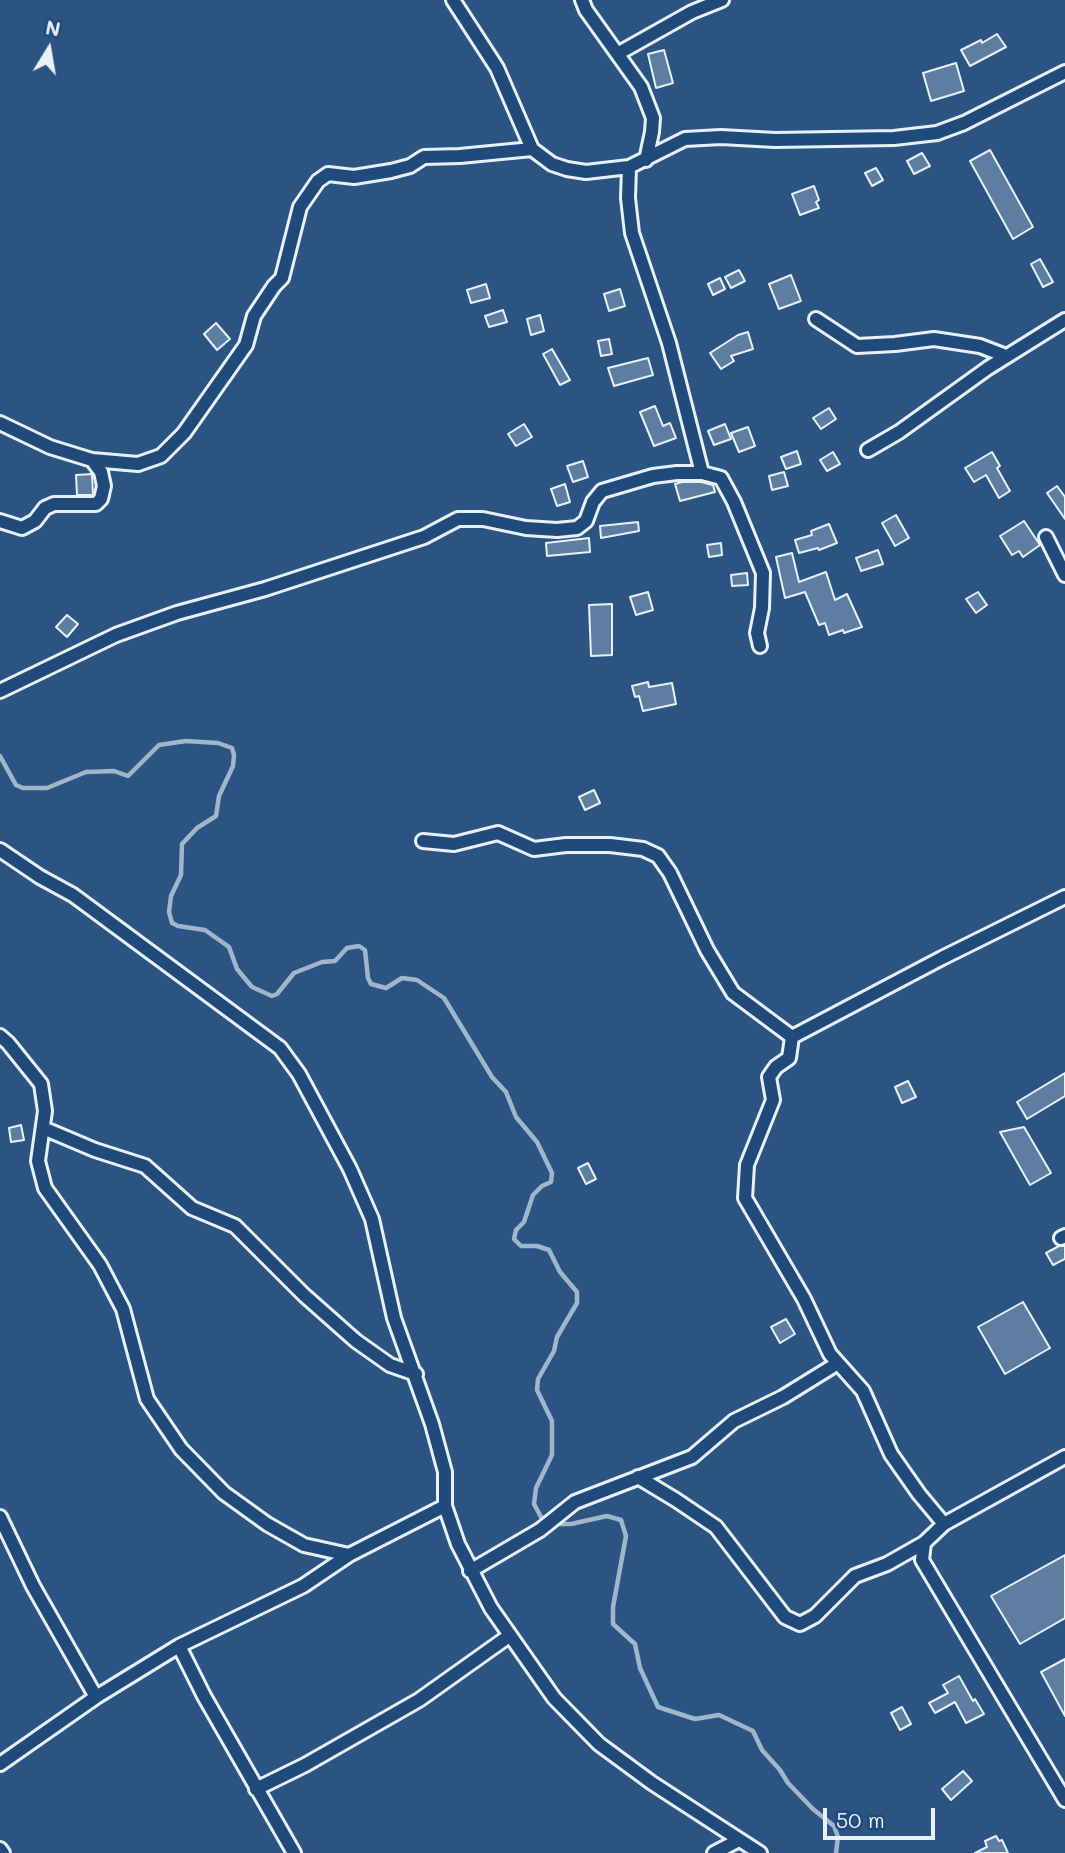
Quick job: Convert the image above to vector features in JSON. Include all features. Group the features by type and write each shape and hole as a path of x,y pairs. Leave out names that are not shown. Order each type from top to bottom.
{"street":[{"path":"453,0 497,68 532,149 552,164 586,172 629,167 685,139 894,138 937,133 964,123 1065,72"},
{"path":"582,0 586,10 641,87 653,118 646,160"},
{"path":"619,53 692,12 722,0"},
{"path":"0,423 50,447 92,460 138,464 161,456 184,433 246,345 254,316 282,278 300,207 318,181 328,174 354,177 391,171 410,166 424,157 532,149"},
{"path":"629,167 628,198 632,233 669,343 702,473"},
{"path":"816,319 857,346 934,339 980,346 1006,356"},
{"path":"868,450 899,432 1006,356 1065,320"},
{"path":"0,521 22,528 36,521 45,508 54,504 96,504 101,499 104,486 101,472 92,460"},
{"path":"0,691 116,635 177,613 265,589 424,537 458,519 484,519 526,528 577,528 586,522 593,502 602,491 653,476 702,473 720,478 734,502 763,573 762,608 757,633 760,646"},
{"path":"1046,537 1065,575"},
{"path":"423,841 454,844 498,833 534,849 566,845 610,845 643,849 658,856 670,873 707,950 733,993 792,1037"},
{"path":"0,850 73,895 280,1048 299,1074 372,1219 394,1318 416,1374 445,1472 446,1506 470,1571 509,1636 554,1698 599,1744 652,1783 760,1853"},
{"path":"792,1037 1065,897"},
{"path":"0,1036 41,1084 45,1111 38,1161 45,1188 100,1265 123,1309 147,1399 181,1449 224,1493 267,1524 304,1545 349,1555"},
{"path":"792,1037 789,1058 776,1067 769,1077 774,1100 747,1165 745,1198 803,1299 830,1354 863,1391 891,1454 944,1524"},
{"path":"43,1128 145,1167 192,1208 234,1226 304,1295 356,1340 390,1365 416,1374"},
{"path":"470,1571 541,1530 575,1502 692,1457 734,1421 783,1397 838,1363"},
{"path":"638,1477 716,1527 785,1617 800,1624 815,1616 855,1576 887,1564 923,1543 944,1524 1065,1457"},
{"path":"0,1764 96,1697 179,1646 303,1586 349,1555 446,1506"},
{"path":"0,1517 33,1586 96,1697"},
{"path":"923,1543 922,1560 1065,1801"},
{"path":"256,1789 305,1765 419,1700 509,1636"},
{"path":"179,1646 256,1789 294,1853"},
{"path":"714,1853 740,1840"},
{"path":"0,1849 3,1853"}],"building":[{"path":"997,34 1006,47 970,66 961,50 981,40 982,43"},
{"path":"664,50 673,83 656,88 648,54"},
{"path":"956,63 964,91 931,101 923,73"},
{"path":"990,150 1033,227 1013,239 970,161"},
{"path":"922,153 930,166 914,174 907,161"},
{"path":"876,168 883,180 872,186 865,173"},
{"path":"814,186 819,208 800,215 792,194"},
{"path":"1040,259 1053,282 1043,287 1031,264"},
{"path":"739,270 745,281 731,288 725,277"},
{"path":"791,275 801,301 779,309 769,284"},
{"path":"720,278 725,289 713,295 708,284"},
{"path":"486,284 490,298 471,303 467,290"},
{"path":"620,289 625,306 609,311 604,294"},
{"path":"503,310 507,322 489,327 485,316"},
{"path":"540,315 544,331 531,335 527,319"},
{"path":"216,323 230,339 217,350 204,334"},
{"path":"748,332 753,349 731,356 734,361 721,369 710,353 738,335"},
{"path":"609,339 612,354 601,356 598,341"},
{"path":"552,349 570,380 560,385 543,354"},
{"path":"648,358 653,375 614,386 608,368"},
{"path":"655,406 663,426 670,423 676,438 654,446 640,412"},
{"path":"829,408 836,419 821,429 813,418"},
{"path":"524,424 532,437 516,446 508,434"},
{"path":"725,424 731,439 714,445 708,431"},
{"path":"748,427 755,446 739,452 731,433"},
{"path":"797,451 801,464 786,469 781,457"},
{"path":"833,452 840,464 827,471 820,460"},
{"path":"992,452 1000,466 997,468 1010,491 999,498 986,475 974,482 965,468"},
{"path":"583,461 588,477 573,482 567,466"},
{"path":"784,472 788,486 772,490 769,476"},
{"path":"92,474 93,495 77,495 76,475"},
{"path":"682,482 713,485 715,492 680,501 675,484"},
{"path":"565,484 570,502 557,506 551,489"},
{"path":"1057,486 1065,497 1065,519 1047,493"},
{"path":"896,515 909,538 895,546 882,523"},
{"path":"1024,521 1040,545 1023,557 1019,551 1012,555 1000,536"},
{"path":"638,522 639,531 601,538 600,526"},
{"path":"829,524 837,543 819,550 818,548 799,553 795,540 812,535 811,531"},
{"path":"589,538 590,552 547,556 546,543"},
{"path":"721,543 722,555 709,557 707,545"},
{"path":"878,550 883,564 861,571 856,558"},
{"path":"792,553 799,582 826,572 835,600 847,594 862,627 829,635 825,623 819,625 805,592 785,598 776,557"},
{"path":"747,573 748,585 732,586 731,575"},
{"path":"648,592 653,610 636,615 630,597"},
{"path":"978,592 987,605 976,613 966,599"},
{"path":"612,604 612,655 591,656 589,605"},
{"path":"67,615 78,624 67,637 56,627"},
{"path":"648,682 649,687 672,683 676,704 643,711 639,696 635,697 632,686"},
{"path":"594,790 600,803 585,810 579,797"},
{"path":"1065,1073 1065,1096 1027,1119 1017,1102"},
{"path":"908,1081 916,1097 902,1103 895,1087"},
{"path":"21,1125 24,1140 11,1142 9,1128"},
{"path":"1024,1127 1051,1173 1030,1185 1000,1132"},
{"path":"588,1163 596,1179 586,1184 578,1168"},
{"path":"1065,1246 1065,1259 1053,1265 1046,1253"},
{"path":"1023,1302 1050,1348 1005,1374 978,1327"},
{"path":"786,1319 795,1334 780,1343 771,1327"},
{"path":"1065,1555 1065,1618 1020,1644 991,1596"},
{"path":"1065,1659 1065,1716 1041,1672"},
{"path":"959,1676 984,1714 966,1723 955,1702 935,1713 929,1703 948,1693 943,1685"},
{"path":"902,1707 911,1724 900,1730 891,1713"},
{"path":"963,1771 972,1781 951,1800 942,1789"},
{"path":"996,1836 999,1841 1002,1840 1008,1853 975,1853 987,1847 985,1841"}],"waterway":[{"path":"0,756 16,785 23,788 47,788 86,772 114,771 128,776 159,745 186,741 218,743 232,748 233,766 219,796 216,816 197,828 182,844 181,875 171,896 169,912 172,923 205,930 229,947 237,969 252,987 272,996 277,994 294,973 322,962 335,961 347,948 359,946 365,950 371,984 386,988 402,978 417,980 444,998 492,1077 506,1092 516,1117 537,1142 552,1173 551,1182 533,1195 524,1222 516,1230 514,1239 521,1246 537,1246 549,1250 560,1272 577,1292 577,1303 557,1337 554,1351 538,1379 537,1390 552,1421 552,1455 536,1488 534,1504 541,1517 557,1524 571,1524 607,1516 621,1520 626,1536 613,1607 613,1624 635,1644 640,1668 658,1707 695,1719 719,1715 753,1731 762,1750 788,1783 834,1826 838,1837 836,1853"}]}
